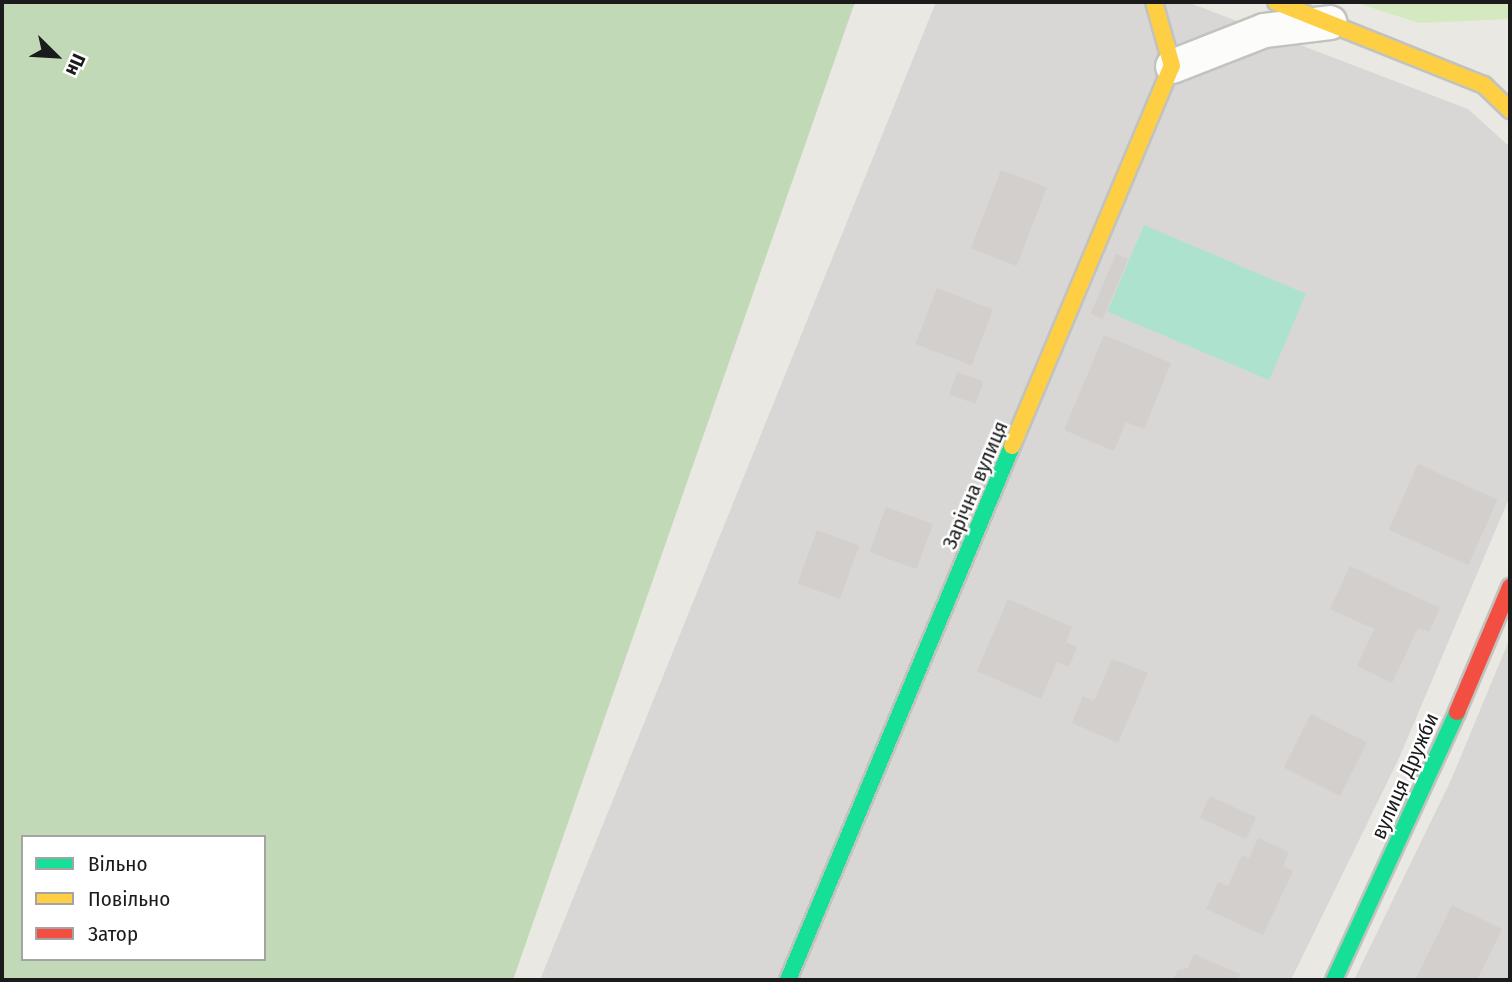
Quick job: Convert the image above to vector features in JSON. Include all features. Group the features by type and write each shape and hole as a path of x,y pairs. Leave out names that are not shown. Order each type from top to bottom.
{"street":[{"path":"1154,2 1172,66 1264,30 1333,22"},
{"path":"1276,2 1333,22 1484,85 1510,110"},
{"name":"Зарічна вулиця","path":"788,980 1172,66"},
{"name":"вулиця Дружби","path":"1334,980 1434,767 1510,587"}],"shaded area":[{"path":"936,2 1187,2 1468,109 1510,147 1510,496 1400,756 1291,980 540,980"},
{"path":"1510,638 1510,980 1354,980 1451,780"}],"green space":[{"path":"2,2 855,2 513,980 2,980"},
{"path":"1354,2 1510,2 1510,19 1419,23"},
{"path":"1144,225 1306,294 1269,380 1107,312"}],"building":[{"path":"1001,170 1047,188 1017,266 971,248"},
{"path":"1116,254 1128,259 1103,319 1091,314"},
{"path":"937,288 993,310 972,366 915,344"},
{"path":"1104,335 1171,363 1144,429 1126,422 1114,451 1064,430"},
{"path":"957,372 983,381 976,404 949,395"},
{"path":"1418,464 1497,499 1468,565 1389,530"},
{"path":"886,507 933,524 917,569 870,552"},
{"path":"817,530 859,545 840,599 798,584"},
{"path":"1350,566 1440,608 1429,632 1418,628 1392,683 1357,666 1374,629 1330,609"},
{"path":"1008,599 1072,627 1066,642 1077,647 1069,667 1057,662 1041,699 977,671"},
{"path":"1112,659 1148,673 1118,743 1072,723 1083,696 1094,701"},
{"path":"1311,714 1367,743 1340,796 1284,767"},
{"path":"1210,796 1256,818 1246,839 1200,818"},
{"path":"1258,838 1289,852 1283,866 1293,871 1263,935 1206,909 1218,882 1228,886 1242,855 1249,858"},
{"path":"1452,905 1502,929 1477,980 1415,980"},
{"path":"1194,954 1240,974 1237,980 1173,980 1178,970 1188,968"}],"traffic: fast":[{"path":"788,980 1012,446"},
{"path":"1334,980 1457,712"}],"traffic: slow":[{"path":"1012,446 1172,66 1154,2"},
{"path":"1276,2 1484,85 1510,110"}],"traffic: jam":[{"path":"1457,712 1510,587"}]}
